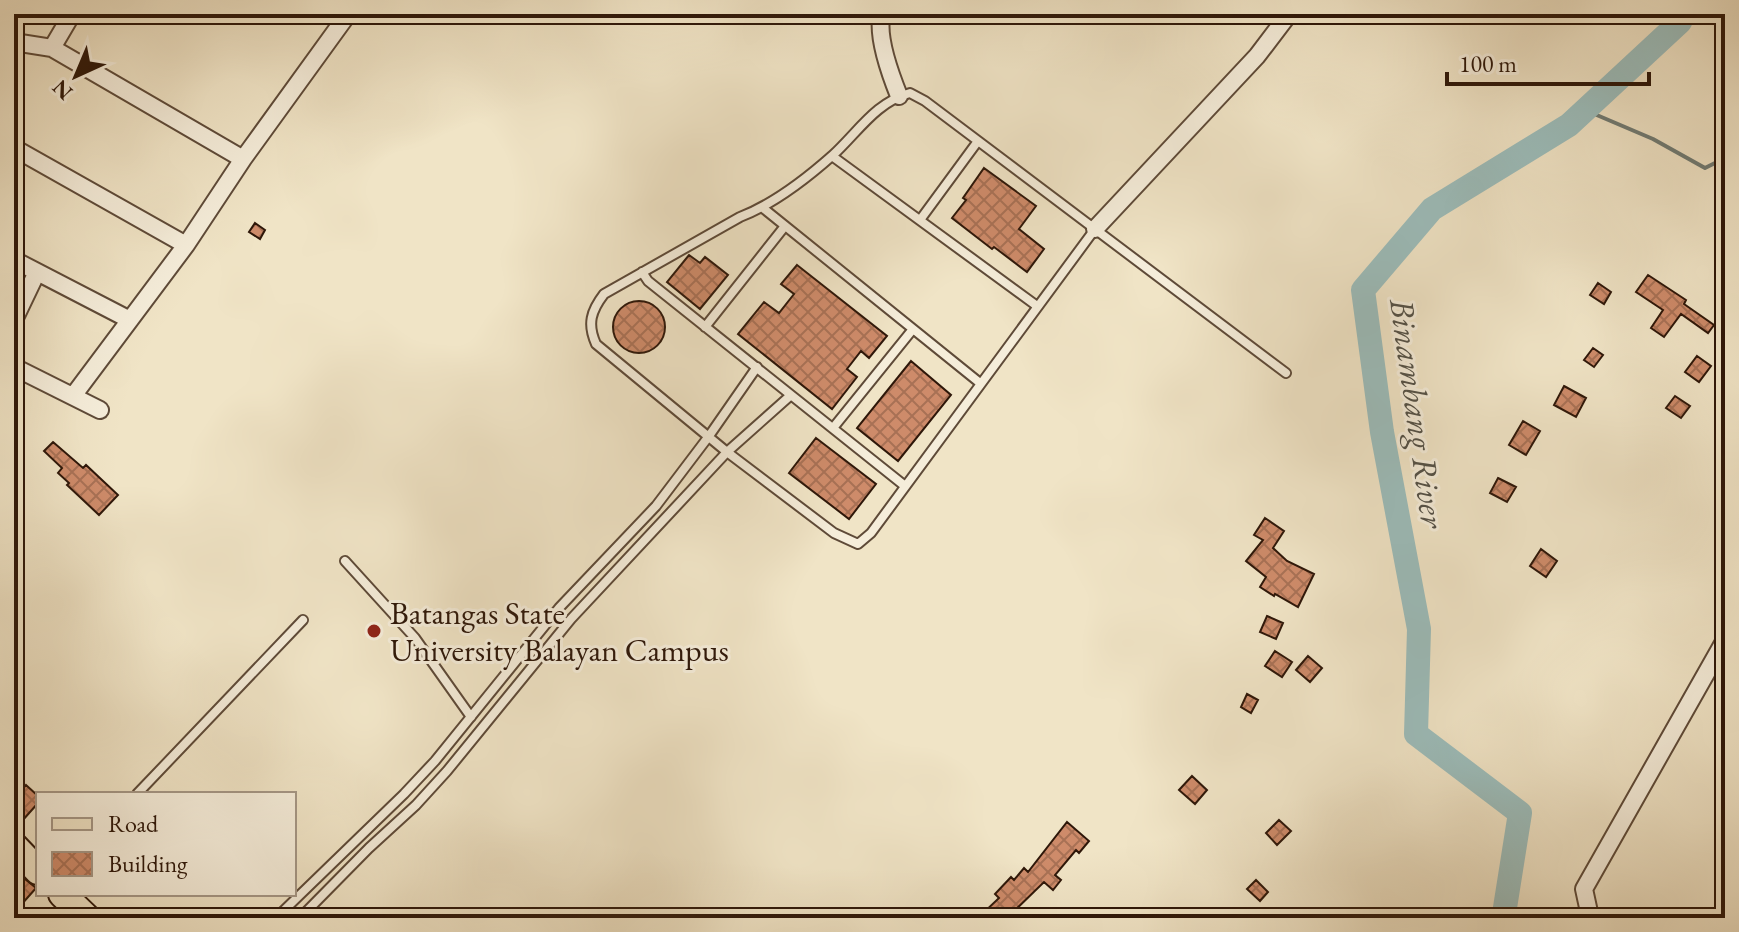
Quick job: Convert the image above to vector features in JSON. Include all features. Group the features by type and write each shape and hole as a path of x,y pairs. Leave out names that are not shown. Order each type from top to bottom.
{"main road":[{"path":"14,846 36,869"},
{"path":"64,896 87,918"}],"street":[{"path":"52,48 72,14"},
{"path":"73,396 186,245 243,159 348,14"},
{"path":"882,14 880,22 889,67 899,96"},
{"path":"1095,229 1257,56 1289,14"},
{"path":"14,42 52,48 243,159"},
{"path":"14,148 186,245"},
{"path":"14,260 130,320"},
{"path":"14,320 37,272"},
{"path":"14,367 100,410"},
{"path":"1594,918 1589,912 1584,889 1725,640"}],"lane":[{"path":"1095,229 871,533 858,544 834,533 727,452 596,344 589,328 594,307 604,294 740,217 763,208 832,156 887,101 910,93 925,101 1095,229 1286,373"},
{"path":"920,220 978,141"},
{"path":"832,156 1037,306"},
{"path":"763,208 980,383"},
{"path":"705,327 785,226"},
{"path":"642,272 648,281 905,486"},
{"path":"833,428 913,329"},
{"path":"276,918 404,794 559,608 656,506 757,367"},
{"path":"300,918 447,771 571,619 727,452 791,395"},
{"path":"345,561 415,638 471,717"},
{"path":"139,792 303,620"}],"building":[{"path":"984,168 1036,206 1019,229 1044,249 1027,272 952,218"},
{"path":"255,223 265,230 260,239 249,232"},
{"path":"689,255 700,263 705,257 728,275 700,309 667,282"},
{"path":"797,265 887,336 869,358 861,351 847,369 857,377 832,409 738,334 764,302 779,313 794,294 781,284"},
{"path":"1648,275 1686,300 1684,304 1714,325 1708,333 1681,314 1664,337 1651,328 1663,310 1636,292"},
{"path":"1598,283 1611,292 1604,304 1590,295"},
{"path":"639,301 657,309 665,327 657,345 639,353 621,345 613,327 621,309"},
{"path":"1593,348 1603,355 1594,367 1584,360"},
{"path":"1697,356 1711,366 1699,382 1685,372"},
{"path":"911,361 951,395 898,461 857,428"},
{"path":"1564,386 1586,398 1576,417 1554,405"},
{"path":"1675,396 1690,406 1681,418 1666,408"},
{"path":"1523,421 1540,431 1526,455 1509,445"},
{"path":"816,438 876,484 849,519 789,473"},
{"path":"53,442 83,468 86,465 118,495 99,515 67,485 69,483 58,473 62,468 44,451"},
{"path":"1498,478 1516,487 1507,502 1490,493"},
{"path":"1265,518 1284,531 1273,548 1287,561 1314,574 1298,607 1260,587 1266,577 1246,561 1263,540 1254,535"},
{"path":"1541,549 1557,561 1546,577 1530,566"},
{"path":"1267,616 1283,623 1276,639 1260,632"},
{"path":"1275,651 1292,662 1282,677 1265,666"},
{"path":"1308,656 1322,668 1310,682 1296,670"},
{"path":"1247,694 1258,700 1251,713 1241,707"},
{"path":"1192,776 1207,790 1195,804 1179,790"},
{"path":"26,785 36,794 36,805 14,830 14,798"},
{"path":"1279,820 1291,831 1277,845 1266,833"},
{"path":"1067,822 1089,841 1079,853 1076,850 1055,875 1061,880 1053,890 1044,882 1007,918 978,918 999,898 995,894 1011,877 1014,880 1024,868 1028,872"},
{"path":"14,870 36,888 21,905 14,898"},
{"path":"1256,880 1268,892 1260,901 1247,889"}],"waterway":[{"name":"Binambang River","path":"1499,918 1504,914 1520,813 1416,734 1419,629 1382,432 1363,290 1432,209 1569,125 1680,22 1684,14"},
{"path":"1585,110 1653,139 1705,168 1725,158"}],"place":[{"name":"Batangas State University Balayan Campus","path":"374,631"}]}
